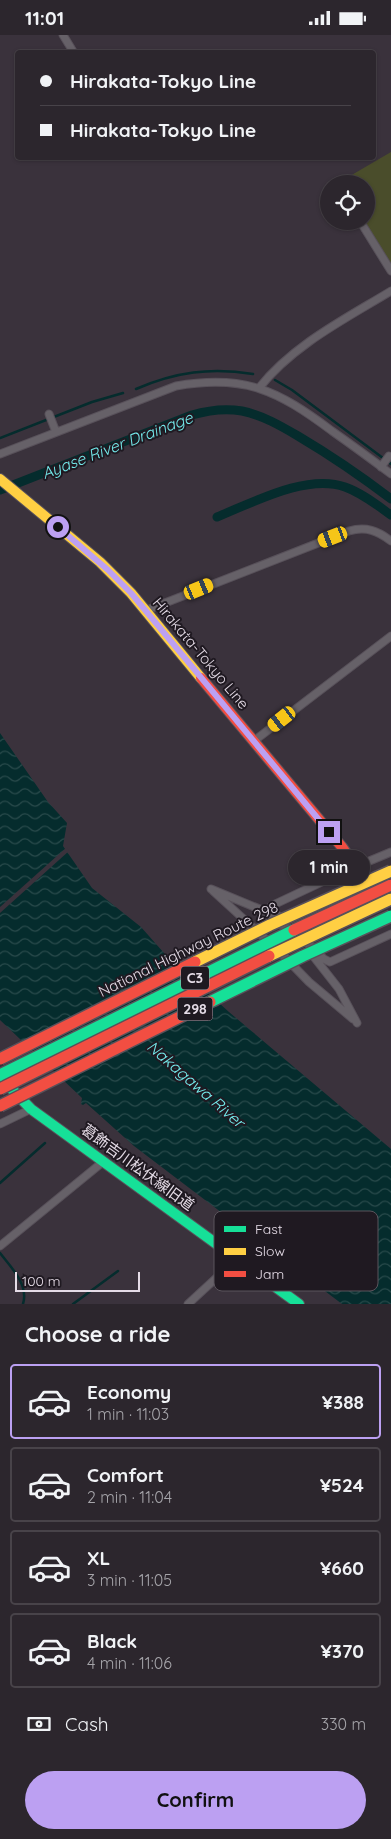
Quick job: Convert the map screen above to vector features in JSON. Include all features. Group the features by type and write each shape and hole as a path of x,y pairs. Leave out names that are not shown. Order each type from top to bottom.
{"main road":[{"name":"Hirakata-Tokyo Line","path":"0,479 105,567 147,610 356,866 391,916"},
{"name":"National Highway Route 298","path":"0,1059 270,925 391,871"},
{"name":"C3","path":"0,1076 282,935 391,885"},
{"name":"C3","path":"0,1089 291,945 391,899"},
{"name":"298","path":"0,1105 303,956 391,916"},
{"name":"葛飾吉川松伏線旧道","path":"0,1076 31,1109 214,1241"},
{"name":"葛飾吉川松伏線旧道","path":"281,1291 298,1304"}],"street":[{"path":"63,35 72,50"},
{"path":"366,230 391,271"},
{"path":"259,388 276,370 312,340 391,291"},
{"path":"0,454 176,386 199,382 225,382 259,388 293,403 385,462 391,474"},
{"path":"49,415 56,432"},
{"path":"147,610 349,531 364,528 373,530 391,541"},
{"path":"254,741 391,636"},
{"path":"391,852 271,905 270,909 324,959 330,962 391,934"},
{"path":"211,889 262,910 290,931 301,936 306,947 339,989 357,1023 309,982 211,889"},
{"path":"0,1124 31,1109"},
{"path":"0,1246 104,1161"},
{"path":"188,1304 214,1280"}],"shaded area":[{"path":"391,152 391,267 368,230 375,230 375,175 352,175"}],"water":[{"name":"Nakagawa River","path":"0,733 48,802 67,823 63,846 92,888 141,927 164,953 229,1012 391,1149 391,1304 342,1304 325,1291 378,1291 378,1211 220,1211 134,1146 86,1103 81,1104 82,1098 0,1020"}],"pier":[{"path":"67,847 69,851 0,913 0,907"}],"waterway":[{"path":"136,389 179,375 208,371 253,374"},
{"path":"275,380 292,390 391,464"},
{"path":"0,438 92,402 123,393"},
{"name":"Ayase River Drainage","path":"0,490 192,415 229,410 257,415 285,428 334,458 391,499"},
{"name":"Ayase River Drainage","path":"217,517 280,491 314,484 330,484 345,487 369,499 391,515"},
{"path":"0,1183 45,1143"},
{"path":"0,1253 14,1270 21,1283 24,1297 23,1304"},
{"path":"73,1304 118,1271"}],"traffic: fast":[{"path":"210,1002 303,956 391,916"},
{"path":"0,1075 294,930"},
{"path":"3,1080 31,1109"},
{"path":"31,1109 214,1242"},
{"path":"281,1291 299,1304"}],"traffic: slow":[{"path":"0,479 100,562 131,593 201,678"},
{"path":"195,962 270,925 391,871"},
{"path":"269,956 391,899"}],"traffic: jam":[{"path":"201,678 342,847 370,887"},
{"path":"294,930 391,885"},
{"path":"0,1089 269,956"},
{"path":"0,1059 195,962"},
{"path":"0,1106 210,1002"}],"route":[{"path":"58,527 116,577 147,610 329,832"}]}
